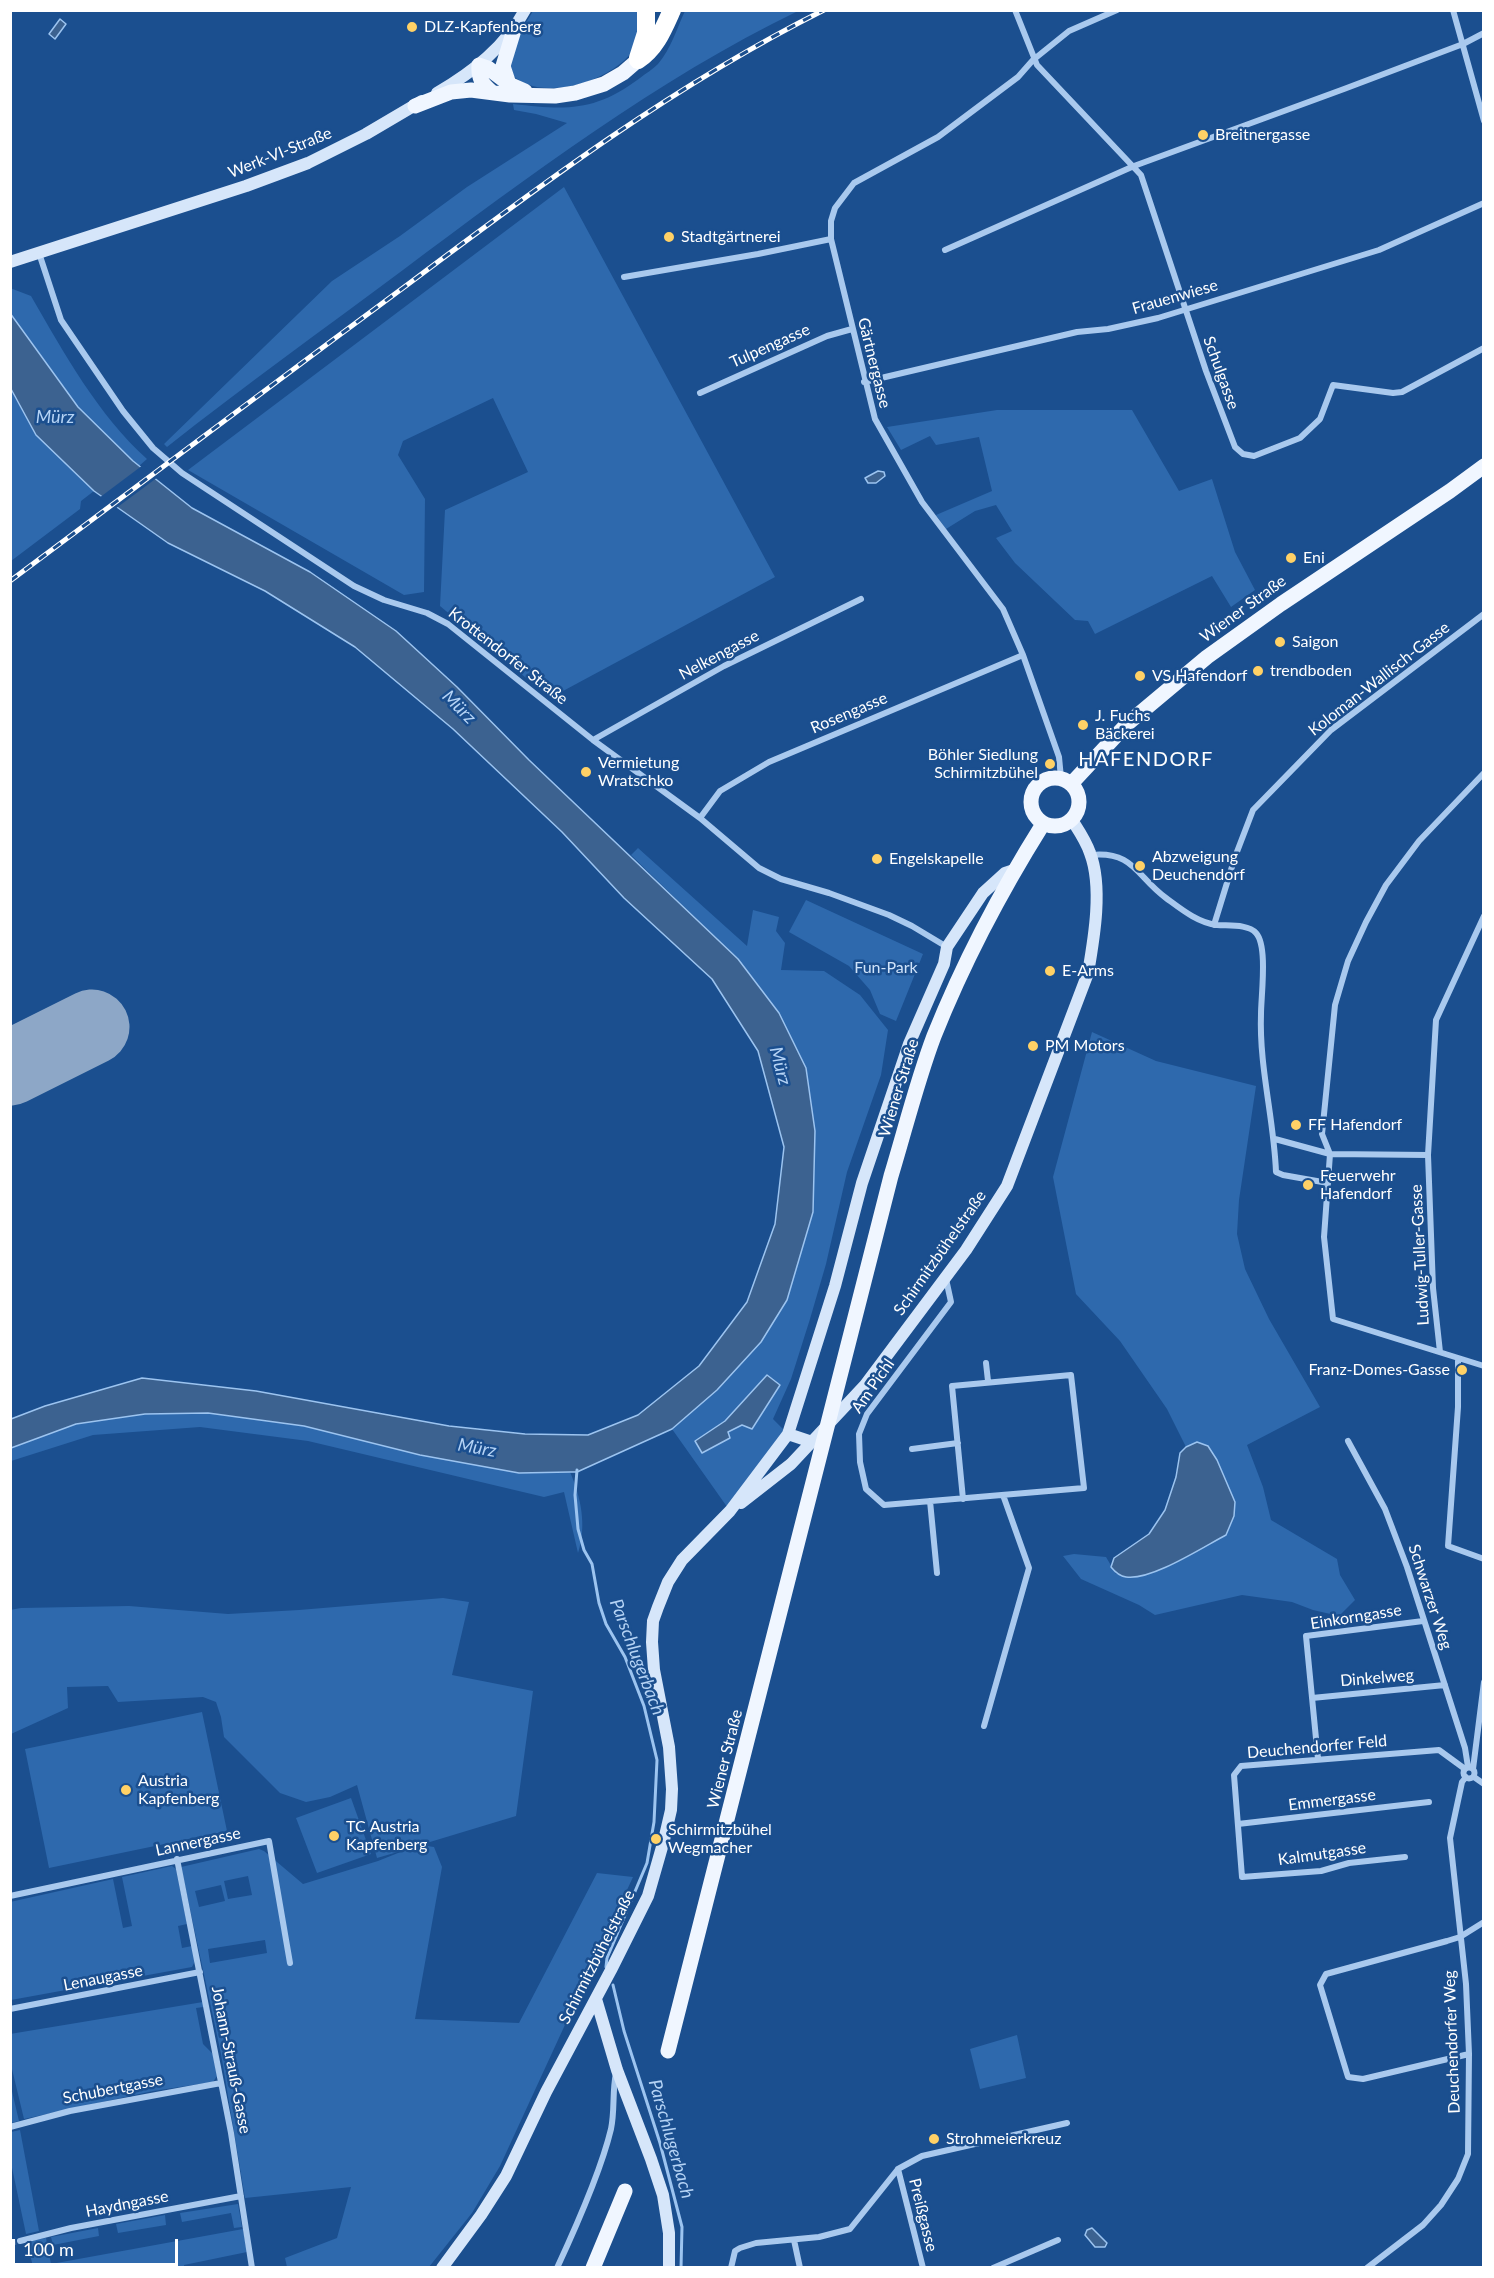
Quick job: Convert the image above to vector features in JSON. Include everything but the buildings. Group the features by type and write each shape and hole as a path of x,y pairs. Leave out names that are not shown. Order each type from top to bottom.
{"highway":[{"path":"638,60 646,33 646,10"},
{"path":"638,60 650,52 672,10"}],"main road":[{"name":"Werk-VI-Straße","path":"10,262 246,186 308,163 366,134 453,84 479,65 514,30 525,10"},
{"path":"509,84 503,66 514,30"},
{"path":"414,106 451,92 471,90 510,95 555,96 590,89 623,73 638,60"},
{"path":"492,92 478,76 479,65 488,68 509,84 534,95"},
{"name":"Wiener Straße","path":"1066,781 1127,724 1208,657 1290,598 1484,466"},
{"path":"1066,781 1078,794 1080,803 1078,812 1072,820 1059,827 1043,824 1032,811 1032,795 1042,782 1066,781"},
{"path":"1072,820 1092,858"},
{"name":"Wiener Straße","path":"668,2051 891,1176 934,1038 967,958 1014,870 1043,824"},
{"name":"Schirmitzbühelstraße","path":"442,2268 482,2215 506,2176 550,2084 648,1896 671,1810 669,1747 654,1670 652,1642 653,1622 668,1582 682,1560 730,1511 791,1464 865,1385 966,1250 1007,1186 1088,972 1097,899 1092,858"},
{"path":"730,1511 788,1434 835,1286 862,1183 909,1044 944,964 947,947 983,893 1005,873 1014,870"},
{"path":"788,1434 812,1442"},
{"path":"596,1999 617,2070 663,2195 669,2233 669,2268"},
{"path":"593,2268 625,2191"}],"street":[{"path":"1015,10 1033,60"},
{"name":"Gärtnergasse","path":"1066,781 1023,655 1001,605 922,502 874,420 831,238 831,221 835,208 854,183 938,137 1018,77 1033,60 1070,31 1117,10"},
{"path":"1453,10 1484,121"},
{"path":"945,250 1134,166 1463,44 1484,33"},
{"name":"Schulgasse","path":"1033,60 1141,175 1228,432 1238,451 1248,456 1258,454 1304,435 1320,419 1333,385 1393,393 1402,392 1484,348"},
{"name":"Frauenwiese","path":"864,382 1077,332 1108,329 1158,318 1380,250 1484,203"},
{"path":"624,277 758,254 831,238"},
{"name":"Krottendorfer Straße","path":"39,252 61,320 123,411 153,448 182,473 354,585 384,600 427,613 448,624 592,740 700,818 767,873 889,915 947,947"},
{"name":"Tulpengasse","path":"700,393 827,336 852,329"},
{"name":"Nelkengasse","path":"592,740 724,666 861,598"},
{"name":"Koloman-Wallisch-Gasse","path":"1214,925 1235,857 1253,810 1331,730 1484,614"},
{"name":"Rosengasse","path":"700,818 720,791 769,762 1023,655"},
{"path":"1484,773 1419,841 1386,885 1348,961 1335,1005 1322,1134 1330,1154 1324,1237 1333,1319 1484,1366"},
{"path":"1092,858 1102,854 1122,857 1165,897 1195,918 1214,925 1247,927 1256,932 1261,940 1260,1018 1269,1118 1275,1139 1276,1172 1328,1183"},
{"name":"Ludwig-Tuller-Gasse","path":"1440,1352 1433,1288 1428,1155 1436,1020 1484,916"},
{"path":"1275,1139 1330,1154 1428,1155"},
{"name":"Am Pichl","path":"946,1277 951,1302 867,1414 859,1434 860,1462 866,1489 884,1505 963,1499 1084,1488 1071,1375 988,1381 952,1386 963,1499"},
{"path":"1458,1359 1458,1407 1448,1546 1484,1559"},
{"path":"986,1363 988,1381"},
{"name":"Schwarzer Weg","path":"1348,1441 1385,1509 1407,1567 1469,1768"},
{"path":"912,1449 957,1443"},
{"path":"984,1726 1029,1568 1003,1495"},
{"path":"930,1501 937,1573"},
{"name":"Einkorngasse","path":"1318,1759 1306,1636 1424,1621"},
{"path":"1484,1682 1466,1777 1474,1777 1484,1784"},
{"name":"Dinkelweg","path":"1312,1698 1445,1685"},
{"name":"Deuchendorfer Feld","path":"1242,1877 1234,1775 1241,1766 1439,1750 1469,1768"},
{"path":"1469,1768 1475,1771 1474,1777"},
{"name":"Deuchendorfer Weg","path":"1367,2268 1423,2225 1442,2205 1458,2179 1468,2154 1469,2054 1466,1984 1450,1838 1462,1782 1466,1777"},
{"name":"Emmergasse","path":"1238,1824 1429,1802"},
{"name":"Lannergasse","path":"10,1896 269,1841 290,1963"},
{"name":"Kalmutgasse","path":"1242,1877 1321,1871 1349,1863 1405,1857"},
{"name":"Johann-Strauß-Gasse","path":"177,1859 221,2083 252,2268"},
{"path":"1469,2054 1363,2079 1348,2077 1320,1985 1326,1974 1460,1937 1484,1922"},
{"name":"Lenaugasse","path":"10,2009 200,1972"},
{"path":"557,2268 610,2132 613,2118 613,2088 617,2070"},
{"name":"Schubertgasse","path":"10,2127 70,2111 221,2083"},
{"path":"731,2268 735,2251 740,2248 756,2243 819,2237 850,2229 897,2169 922,2156 1067,2122"},
{"name":"Preißgasse","path":"897,2169 923,2268"},
{"name":"Haydngasse","path":"21,2240 241,2196"},
{"path":"794,2240 800,2268"},
{"path":"993,2268 1058,2240"}],"green space":[{"path":"533,11 639,11 640,34 633,50 620,64 603,75 560,88 540,87 522,82 509,71 518,36"},
{"path":"685,11 798,11 694,67 594,131 450,235 167,447 164,444 332,281 400,236 467,187 567,123 514,110 513,104 549,107 580,106 594,103 624,89 663,58"},
{"path":"564,187 775,577 550,698 440,606 445,510 528,472 493,398 403,441 398,455 425,499 424,592 404,595 188,470"},
{"path":"10,288 31,296 97,403 129,442 147,459 139,466 78,407 11,313"},
{"path":"10,389 36,435 94,491 81,501 80,509 11,561"},
{"path":"997,410 1132,410 1179,491 1212,479 1235,552 1255,590 1231,607 1212,576 1095,634 1088,621 1075,620 1015,563 996,538 1012,531 996,505 975,511 946,529 936,515 992,491 979,437 936,445 930,436 901,450 887,427"},
{"path":"638,848 747,946 753,910 779,917 776,931 785,943 781,970 824,971 860,995 888,1030 881,1075 847,1172 826,1264 810,1319 791,1379 773,1419 788,1434 730,1511 672,1429 717,1390 815,1131 806,1068 779,1013 738,959 631,855"},
{"name":"Fun-Park","path":"806,900 923,954 896,1021 880,1014 870,990 849,966 789,932"},
{"path":"1092,1032 1156,1061 1256,1086 1239,1200 1237,1234 1245,1269 1269,1319 1320,1407 1247,1445 1263,1487 1271,1520 1337,1559 1340,1575 1355,1600 1339,1616 1292,1602 1242,1595 1155,1615 1139,1605 1081,1579 1063,1556 1074,1554 1106,1557 1116,1574 1185,1558 1199,1549 1197,1443 1186,1447 1167,1409 1120,1341 1076,1294 1053,1177"},
{"path":"208,1413 304,1426 420,1455 519,1473 570,1472 582,1512 581,1543 578,1553 564,1492 544,1497 308,1441 200,1427 93,1435 11,1461 11,1448 76,1424 145,1414"},
{"path":"443,1598 469,1602 452,1675 533,1691 516,1816 420,1845 434,1847 442,1867 415,2019 519,2023 597,1873 633,1877 500,2166 472,2213 429,2267 287,2267 285,2258 337,2238 351,2187 245,2198 221,2054 181,1867 259,1849 303,1884 378,1861 408,1849 377,1858 357,1785 330,1797 306,1802 280,1793 224,1737 216,1702 203,1697 118,1702 108,1686 67,1687 68,1708 11,1734 10,1610 129,1606 228,1614","holes":["248,1876 252,1895 228,1899 224,1881","221,1885 225,1901 199,1907 195,1891","265,1940 267,1953 210,1963 208,1949"]},
{"name":"Austria Kapfenberg","path":"202,1712 227,1831 49,1868 25,1749"},
{"name":"TC Austria Kapfenberg","path":"351,1798 371,1854 317,1873 296,1818"},
{"path":"172,1866 176,1869 187,1924 178,1926 182,1948 192,1946 195,1961 192,1967 11,2000 10,1902 113,1879 123,1928 132,1926 122,1877"},
{"path":"203,2002 204,2007 196,2008 203,2044 213,2054 217,2076 213,2082 153,2091 24,2119 11,2065 10,2034"},
{"path":"1017,2035 1026,2078 980,2089 970,2049"},
{"path":"10,2083 19,2121 11,2123 10,2123"},
{"path":"20,2130 39,2231 26,2234 11,2163 11,2132"},
{"path":"238,2204 242,2227 234,2228 231,2213 182,2222 180,2213"},
{"path":"165,2215 166,2225 118,2233 116,2224"},
{"path":"98,2228 99,2236 53,2245 51,2237"},
{"path":"243,2229 247,2252 184,2265 184,2267 33,2267 27,2241 46,2238 51,2264"}],"water":[{"path":"60,19 66,24 55,39 49,34"},
{"name":"Mürz","path":"10,313 78,407 133,461 192,508 310,572 396,631 457,687 529,760 738,959 779,1013 806,1068 815,1131 813,1212 787,1300 761,1342 717,1390 672,1429 577,1472 519,1473 420,1455 304,1426 208,1413 145,1414 76,1424 11,1448 11,1419 45,1406 142,1378 256,1391 449,1426 525,1434 588,1435 638,1415 699,1366 747,1302 775,1224 784,1147 758,1051 712,979 624,898 562,832 453,729 355,647 265,591 168,543 94,491 36,435 11,389"},
{"path":"878,471 884,472 885,476 876,483 868,483 865,478"},
{"path":"767,1375 780,1385 752,1429 742,1425 728,1432 730,1438 702,1453 695,1441 725,1421"},
{"path":"1197,1442 1208,1446 1217,1460 1235,1502 1234,1516 1226,1535 1163,1569 1137,1577 1119,1575 1111,1567 1114,1558 1149,1534 1165,1510 1176,1477 1180,1453"},
{"path":"1092,2228 1107,2243 1105,2247 1095,2247 1085,2235 1087,2230"}],"pier":[{"path":"143,465 158,477 115,509 99,498"}],"waterway":[{"name":"Parschlugerbach","path":"577,1470 575,1495 578,1529 584,1550 592,1564 599,1603 606,1624 625,1657 644,1706 657,1760 654,1822 647,1863 607,1958 606,1967"},
{"name":"Parschlugerbach","path":"613,1985 624,2031 660,2143 682,2227 681,2268"}],"runway":[{"path":"10,1068 92,1027"}],"tunnel":[{"path":"10,2243 20,2241"}],"railway":[{"path":"10,581 561,172 663,102 769,39 824,10"}],"place":[{"name":"DLZ-Kapfenberg","path":"412,27"},
{"name":"Breitnergasse","path":"1203,135"},
{"name":"Stadtgärtnerei","path":"669,237"},
{"name":"Eni","path":"1291,558"},
{"name":"Saigon","path":"1280,642"},
{"name":"trendboden","path":"1258,671"},
{"name":"VS Hafendorf","path":"1140,676"},
{"name":"J. Fuchs Bäckerei","path":"1083,725"},
{"name":"Böhler Siedlung Schirmitzbühel","path":"1050,764"},
{"name":"Vermietung Wratschko","path":"586,772"},
{"name":"Engelskapelle","path":"877,859"},
{"name":"Abzweigung Deuchendorf","path":"1140,866"},
{"name":"E-Arms","path":"1050,971"},
{"name":"PM Motors","path":"1033,1046"},
{"name":"FF Hafendorf","path":"1296,1125"},
{"name":"Feuerwehr Hafendorf","path":"1308,1185"},
{"name":"Franz-Domes-Gasse","path":"1462,1370"},
{"name":"Austria Kapfenberg","path":"126,1790"},
{"name":"TC Austria Kapfenberg","path":"334,1836"},
{"name":"Schirmitzbühel Wegmacher","path":"656,1839"},
{"name":"Strohmeierkreuz","path":"934,2139"}],"district":[{"name":"HAFENDORF","path":"1146,760"}]}
